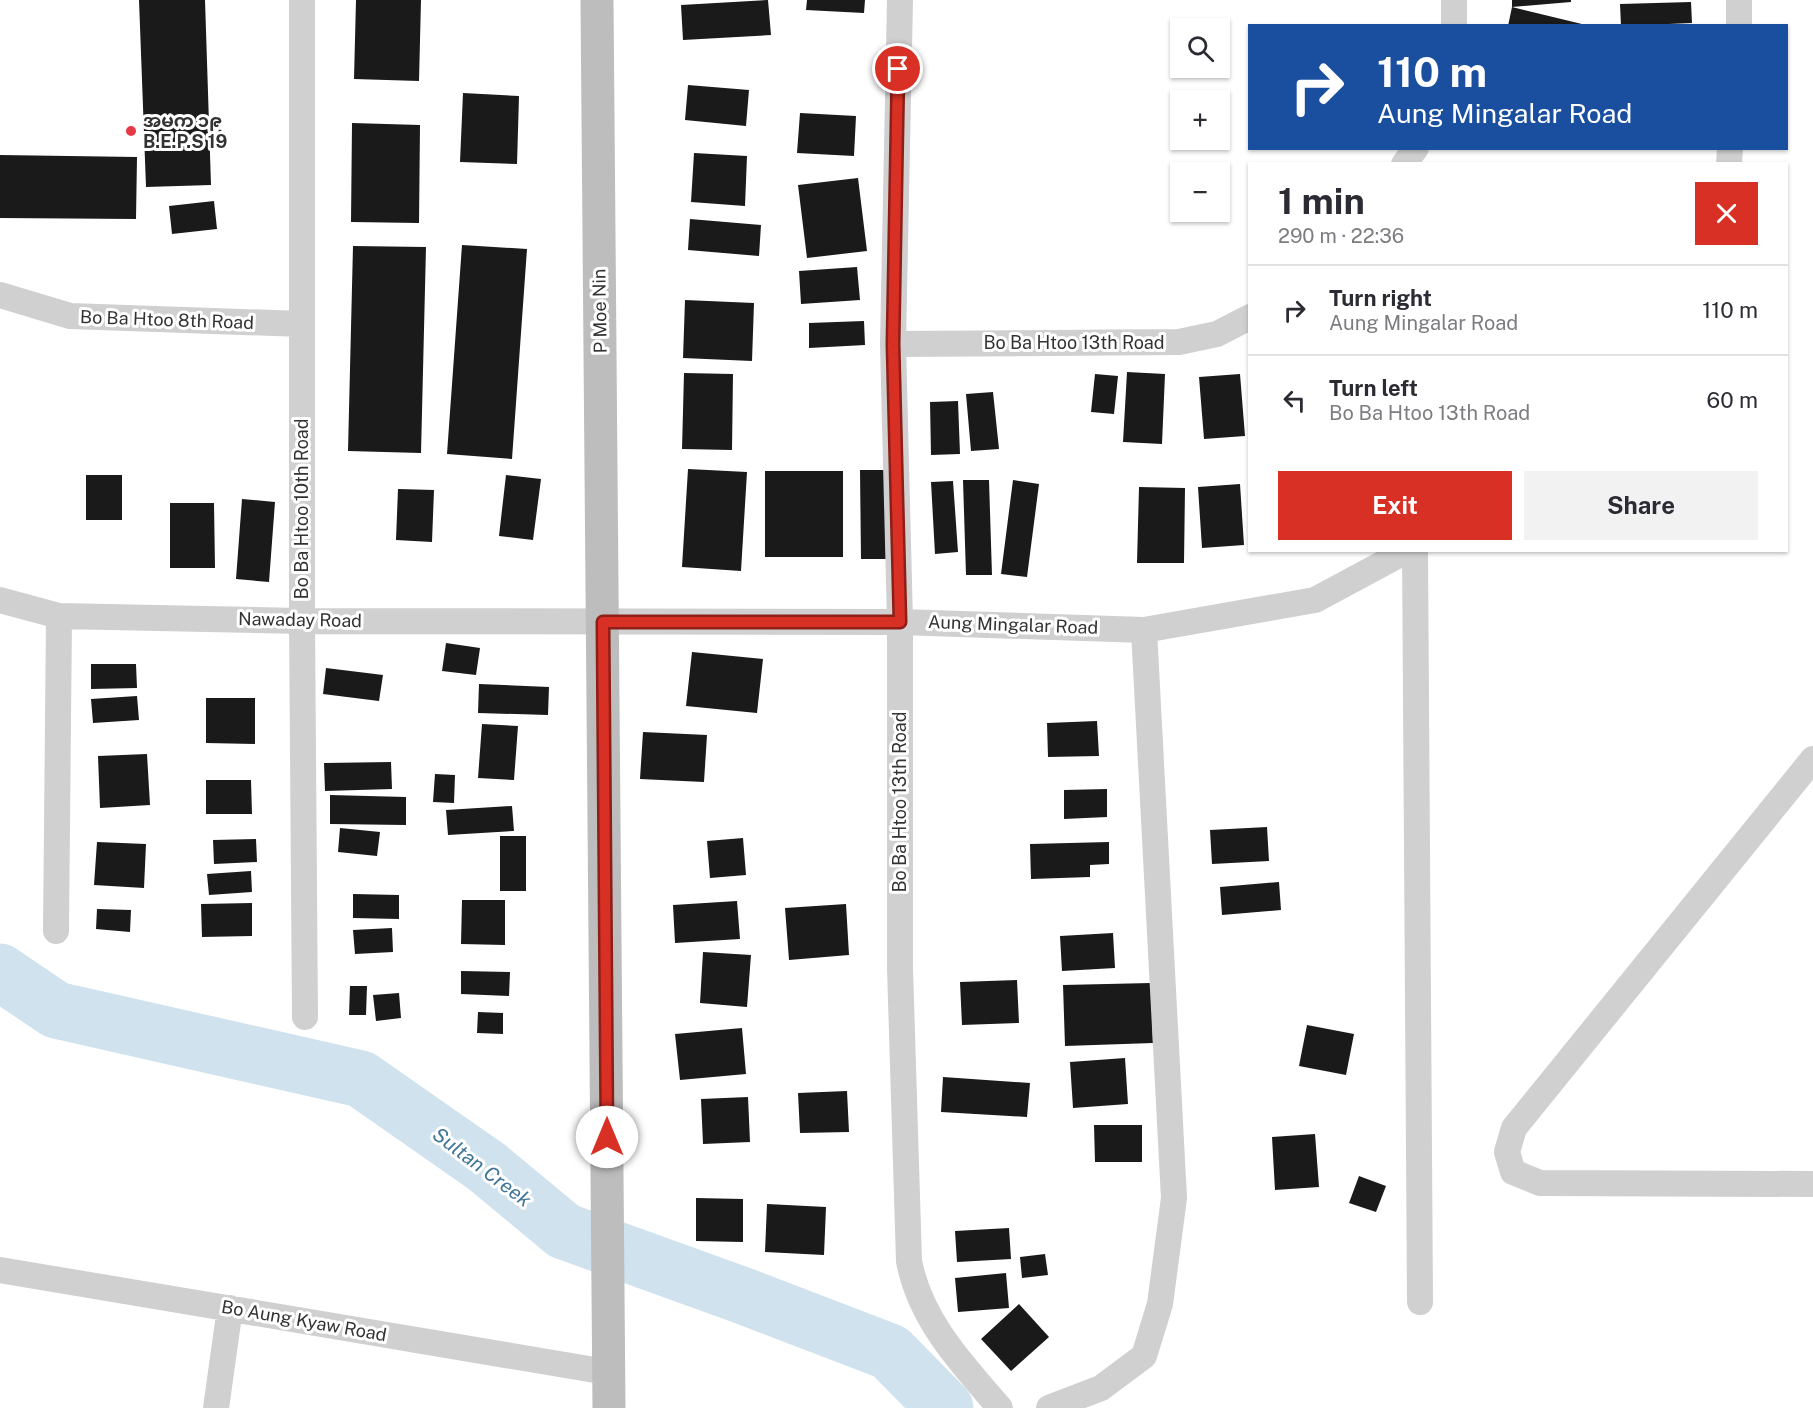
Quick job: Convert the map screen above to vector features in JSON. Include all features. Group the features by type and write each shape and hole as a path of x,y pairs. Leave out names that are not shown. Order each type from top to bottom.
{"street":[{"name":"Bo Ba Htoo 10th Road","path":"302,0 302,621 305,1017"},
{"name":"P Moe Nin","path":"597,0 608,1184 607,1372"},
{"name":"Bo Ba Htoo 13th Road","path":"900,0 893,344 900,622 900,968 909,1261 922,1303 950,1350 1000,1408"},
{"path":"1454,0 1454,24"},
{"path":"1739,0 1739,24"},
{"name":"Bo Ba Htoo 8th Road","path":"0,295 70,316 302,324"},
{"name":"Bo Ba Htoo 13th Road","path":"893,344 1179,342 1216,334 1248,318"},
{"name":"Aung Mingalar Road","path":"603,622 900,622 1144,630 1315,600 1403,552"},
{"path":"1415,552 1420,1302"},
{"name":"Nawaday Road","path":"0,600 58,616 302,621 603,622"},
{"path":"56,931 58,616"},
{"path":"1049,1408 1101,1388 1144,1356 1160,1304 1174,1198 1144,630"},
{"path":"1813,759 1514,1128 1508,1152 1512,1172 1540,1183 1813,1184"},
{"name":"Bo Aung Kyaw Road","path":"0,1270 607,1372"},
{"path":"216,1408 230,1308"},
{"path":"607,1372 609,1408"}],"building":[{"path":"139,0 205,0 211,185 146,187"},
{"path":"356,0 421,0 419,81 354,79"},
{"path":"768,0 771,35 683,40 681,5"},
{"path":"807,0 865,0 864,13 806,10"},
{"path":"1512,0 1571,0 1571,2 1512,7"},
{"path":"1691,2 1692,23 1621,24 1620,4"},
{"path":"1512,7 1582,24 1508,24"},
{"path":"688,85 749,90 746,126 685,120"},
{"path":"463,93 519,96 517,164 460,162"},
{"path":"800,113 856,116 854,156 797,153"},
{"path":"352,123 420,125 419,223 351,222"},
{"path":"694,153 747,156 745,206 691,202"},
{"path":"0,155 137,157 136,219 0,218"},
{"path":"858,178 867,251 807,258 798,185"},
{"path":"214,201 217,229 172,234 169,206"},
{"path":"690,219 761,225 759,256 688,250"},
{"path":"462,245 527,249 512,459 447,454"},
{"path":"353,246 426,247 421,453 348,451"},
{"path":"857,267 860,300 801,304 799,271"},
{"path":"685,300 754,303 752,361 683,358"},
{"path":"864,321 865,345 809,348 809,323"},
{"path":"1127,372 1165,374 1162,444 1123,442"},
{"path":"684,373 733,374 732,450 682,449"},
{"path":"1095,374 1118,376 1114,414 1091,412"},
{"path":"1240,374 1245,436 1204,439 1199,377"},
{"path":"993,392 999,449 971,451 966,394"},
{"path":"958,401 960,454 931,455 930,402"},
{"path":"688,469 747,472 741,571 682,567"},
{"path":"860,470 885,470 886,559 861,559"},
{"path":"765,471 843,471 843,557 765,557"},
{"path":"86,475 122,475 122,520 86,520"},
{"path":"506,475 541,479 533,540 499,536"},
{"path":"963,480 989,480 992,575 966,575"},
{"path":"1013,480 1039,484 1027,577 1001,574"},
{"path":"953,481 958,552 935,554 931,482"},
{"path":"1240,484 1244,545 1202,548 1198,487"},
{"path":"1139,487 1185,488 1184,563 1137,563"},
{"path":"398,489 434,490 432,542 396,540"},
{"path":"242,499 275,502 269,582 236,579"},
{"path":"170,503 214,503 215,568 170,568"},
{"path":"446,643 480,648 476,675 442,671"},
{"path":"692,652 763,659 757,713 686,706"},
{"path":"91,664 136,664 137,688 91,689"},
{"path":"326,668 383,675 379,701 323,694"},
{"path":"479,684 549,687 548,715 478,713"},
{"path":"137,696 139,720 93,723 91,699"},
{"path":"206,698 255,698 255,744 206,743"},
{"path":"1097,721 1099,756 1048,757 1047,723"},
{"path":"482,724 518,726 514,780 478,778"},
{"path":"643,732 707,735 704,782 640,779"},
{"path":"147,754 150,805 100,808 98,756"},
{"path":"391,762 392,789 325,791 324,763"},
{"path":"435,774 455,775 454,803 433,802"},
{"path":"206,780 251,780 252,814 206,814"},
{"path":"1107,789 1107,817 1064,819 1064,790"},
{"path":"330,795 406,797 406,825 330,824"},
{"path":"512,806 514,831 448,835 446,810"},
{"path":"1267,827 1269,861 1212,864 1210,830"},
{"path":"340,828 380,832 377,856 338,852"},
{"path":"500,836 526,836 526,891 500,891"},
{"path":"743,838 746,875 710,878 707,841"},
{"path":"256,839 257,862 214,864 213,840"},
{"path":"97,842 146,844 144,888 94,885"},
{"path":"1109,842 1109,864 1090,865 1090,877 1031,879 1030,844"},
{"path":"251,871 252,892 209,895 207,874"},
{"path":"1279,882 1281,910 1222,915 1220,887"},
{"path":"353,894 399,895 399,919 353,918"},
{"path":"462,900 505,900 505,945 461,944"},
{"path":"737,901 740,939 675,943 673,905"},
{"path":"252,903 252,936 202,937 201,904"},
{"path":"846,904 849,955 789,960 785,908"},
{"path":"97,909 131,910 130,932 96,929"},
{"path":"392,928 393,952 355,954 353,930"},
{"path":"1113,933 1115,968 1062,971 1060,936"},
{"path":"703,952 751,955 747,1007 700,1003"},
{"path":"461,971 510,972 509,996 461,994"},
{"path":"1017,980 1019,1023 962,1025 960,982"},
{"path":"1151,983 1153,1043 1065,1046 1063,985"},
{"path":"350,986 367,986 366,1015 349,1015"},
{"path":"399,993 401,1018 376,1021 373,995"},
{"path":"478,1012 503,1013 503,1034 477,1033"},
{"path":"1307,1025 1354,1034 1346,1075 1299,1066"},
{"path":"742,1028 746,1074 680,1080 675,1034"},
{"path":"1125,1058 1128,1104 1073,1108 1070,1062"},
{"path":"943,1077 1030,1083 1027,1117 941,1112"},
{"path":"847,1091 849,1132 800,1133 798,1093"},
{"path":"748,1097 750,1142 703,1144 701,1099"},
{"path":"1094,1125 1142,1125 1142,1162 1095,1162"},
{"path":"1315,1134 1319,1187 1275,1190 1272,1137"},
{"path":"1359,1176 1386,1186 1376,1212 1349,1203"},
{"path":"696,1198 743,1199 743,1242 696,1241"},
{"path":"767,1204 826,1207 824,1255 765,1252"},
{"path":"1009,1228 1011,1259 957,1262 955,1231"},
{"path":"1045,1254 1048,1275 1022,1278 1020,1257"},
{"path":"1006,1273 1009,1308 958,1312 955,1278"},
{"path":"1019,1304 1049,1337 1011,1371 981,1339"}],"waterway":[{"name":"Sultan Creek","path":"0,972 56,1010 361,1079 487,1167 564,1231 890,1352 945,1408"}],"place":[{"name":"အမက ၁၉ B.E.P.S 19","path":"131,131"}],"route":[{"path":"607,1137 603,622 900,622 893,344 898,69"}]}
